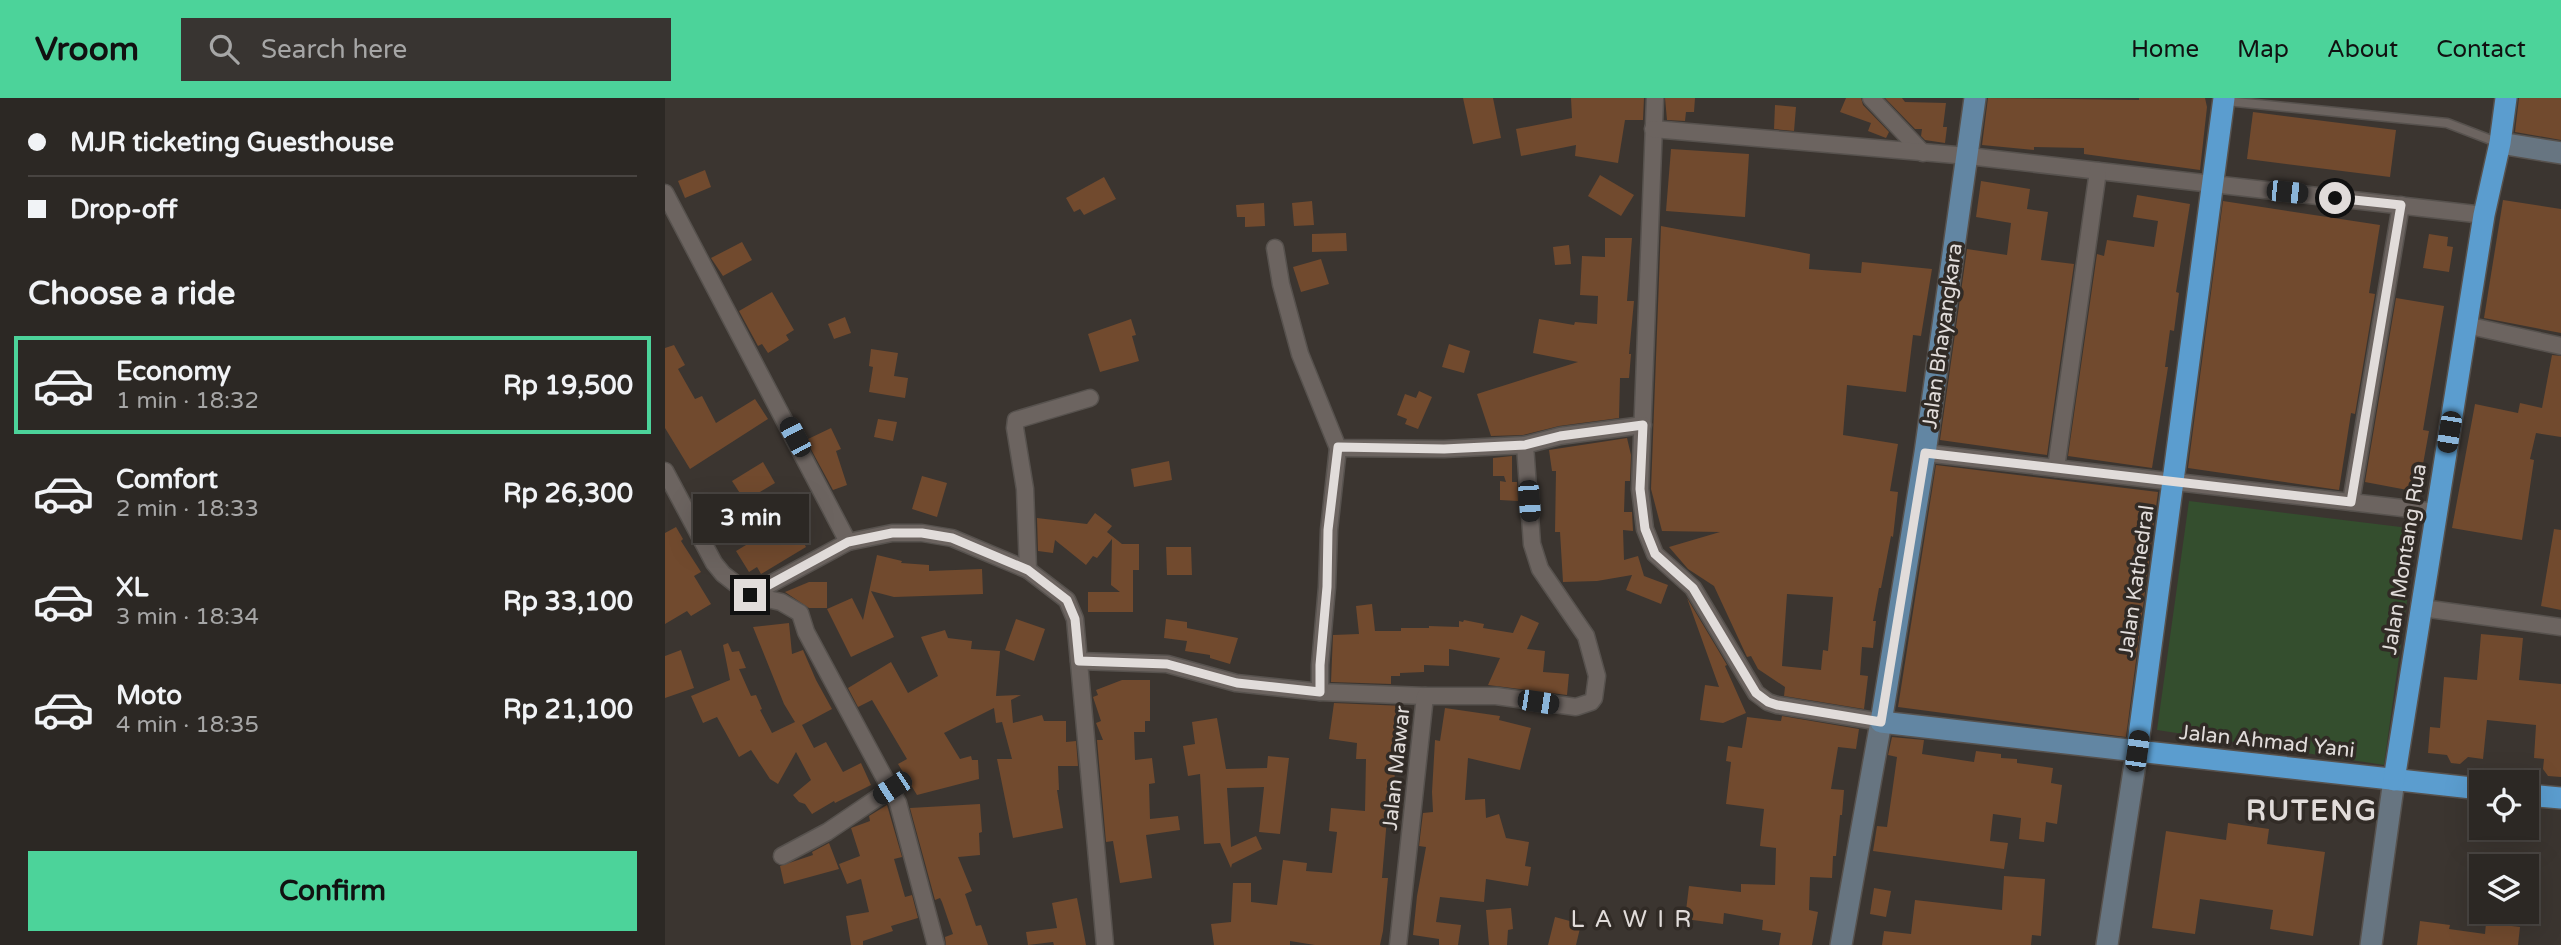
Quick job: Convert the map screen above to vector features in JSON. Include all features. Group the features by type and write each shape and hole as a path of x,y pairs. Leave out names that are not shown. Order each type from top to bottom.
{"highway":[{"name":"Jalan Montang Rua","path":"2394,780 2484,215 2500,143 2506,98"},
{"name":"Jalan Kathedral","path":"2137,751 2224,99"},
{"name":"Jalan Ahmad Yani","path":"2137,751 2469,788"},
{"path":"2539,795 2561,798"}],"main road":[{"name":"Jalan Bhayangkara","path":"1881,722 1925,453 1975,98"},
{"name":"Jalan Ahmad Yani","path":"1881,722 2137,751"}],"street":[{"path":"1655,98 1640,489 1645,529 1655,554 1693,588 1756,693 1777,705 1881,722"},
{"path":"1871,98 1923,153"},
{"path":"1653,129 1968,156 2484,215"},
{"path":"2500,143 2561,153"},
{"path":"2056,468 2098,171"},
{"path":"665,193 848,542"},
{"path":"2351,502 2401,205"},
{"path":"1275,248 1281,284 1300,354 1338,447 1328,530 1320,692"},
{"path":"2466,325 2561,346"},
{"path":"1028,570 1025,489 1016,420 1090,398"},
{"path":"1338,447 1444,449 1525,445 1560,436 1643,425"},
{"name":"Jalan Mawar","path":"1398,945 1425,696 1496,696 1576,707 1591,702 1594,698 1597,676 1586,636 1540,569 1532,544 1525,445"},
{"path":"1925,453 2437,512"},
{"path":"665,471 723,575 750,595 781,602 800,613 806,632 892,788 936,945"},
{"path":"750,595 848,542 892,533 922,533 952,538 1028,570 1054,588 1072,608 1075,619 1105,945"},
{"path":"2422,608 2561,627"},
{"path":"1079,661 1167,664 1237,683 1320,692 1425,696"},
{"name":"Jalan Bhayangkara","path":"1841,945 1881,722"},
{"name":"Jalan Kathedral","path":"2107,945 2137,751"},
{"path":"2371,945 2394,780"},
{"path":"782,856 827,832 892,788"}],"lane":[{"path":"2224,99 2447,122 2500,143"}],"green space":[{"path":"2189,501 2417,529 2384,765 2157,730"}],"building":[{"path":"1463,98 1493,98 1501,138 1473,144"},
{"path":"1571,98 1644,98 1643,120 1625,120 1618,163 1575,156 1576,145 1521,156 1516,129 1572,118"},
{"path":"1665,98 1695,98 1694,112 1686,112 1685,121 1667,120"},
{"path":"1846,98 1861,98 1863,105 1889,132 1886,138 1868,131 1871,123 1840,112"},
{"path":"1885,98 1902,98 1905,102 1946,103 1943,127 1947,127 1945,143 1925,140 1921,136 1922,129 1915,129"},
{"path":"1988,98 2205,98 2207,107 2200,170 2084,154 2084,148 2034,147 2034,150 1982,145"},
{"path":"2519,98 2561,98 2561,140 2515,132"},
{"path":"1775,105 1796,107 1794,131 1774,129"},
{"path":"2253,112 2396,130 2390,177 2247,159"},
{"path":"1671,149 1749,154 1745,217 1666,211"},
{"path":"705,170 711,187 685,198 678,181"},
{"path":"1600,175 1634,195 1621,216 1588,196"},
{"path":"1104,177 1116,199 1084,215 1080,209 1074,212 1066,198"},
{"path":"1981,181 2030,189 2027,209 2048,212 2041,260 2074,264 2047,455 1940,440 1967,249 2007,255 2011,223 1976,217"},
{"path":"2137,195 2190,204 2176,292 2179,293 2174,331 2170,330 2165,367 2168,367 2152,468 2068,456 2097,254 2104,256 2107,240 2154,247 2158,221 2133,217"},
{"path":"2503,200 2561,209 2561,333 2484,318"},
{"path":"1312,201 1314,225 1294,226 1292,203"},
{"path":"2223,201 2380,225 2369,293 2375,294 2355,414 2351,413 2339,490 2188,468"},
{"path":"1264,203 1265,226 1245,227 1245,217 1237,217 1236,205"},
{"path":"1661,226 1810,254 1809,269 1861,273 1862,262 1932,269 1921,336 1913,335 1906,392 1847,385 1843,435 1898,444 1890,491 1898,492 1893,537 1891,536 1873,621 1876,621 1873,648 1862,647 1860,675 1868,676 1864,709 1784,696 1785,687 1758,669 1751,656 1747,657 1714,586 1688,569 1669,547 1720,532 1662,531 1651,489","holes":["1787,594 1833,597 1828,651 1823,650 1821,670 1782,666"]},
{"path":"1346,233 1347,251 1312,252 1312,234"},
{"path":"2429,234 2448,237 2447,246 2453,247 2449,272 2423,268"},
{"path":"1605,238 1632,238 1627,301 1634,301 1631,354 1629,378 1620,378 1619,418 1559,426 1523,435 1491,436 1477,394 1578,362 1533,353 1539,319 1574,325 1575,322 1597,324 1598,296 1580,295 1582,256 1605,257"},
{"path":"742,242 752,260 723,276 711,258"},
{"path":"1569,245 1571,264 1555,265 1553,247"},
{"path":"1321,259 1329,284 1301,292 1293,267"},
{"path":"772,292 794,330 786,335 789,340 768,353 762,344 758,346 739,311"},
{"path":"2396,298 2444,306 2423,430 2429,431 2418,492 2365,482"},
{"path":"845,317 851,333 834,339 828,324"},
{"path":"1131,319 1136,335 1132,336 1139,361 1100,372 1088,334"},
{"path":"1449,344 1470,351 1464,373 1442,367"},
{"path":"674,345 685,365 678,369 695,399 702,396 716,423 755,399 768,419 690,469 665,428 665,348"},
{"path":"871,349 898,353 894,376 908,378 905,398 869,392 873,367 869,366"},
{"path":"2552,355 2561,356 2561,437 2536,433 2530,459 2534,460 2522,540 2452,528 2475,404 2518,413 2520,403 2542,408"},
{"path":"1419,391 1432,397 1418,429 1405,424 1407,419 1397,415 1405,394 1416,398"},
{"path":"878,419 897,422 893,441 874,437"},
{"path":"831,428 841,449 836,451 847,485 833,490 806,440"},
{"path":"1627,438 1631,455 1630,481 1625,481 1624,512 1632,512 1633,531 1623,530 1624,560 1638,556 1644,576 1668,585 1661,604 1626,590 1632,575 1597,581 1563,582 1560,532 1555,532 1556,471 1552,471 1549,450"},
{"path":"1512,456 1512,482 1517,482 1518,501 1500,500 1500,481 1506,482 1504,476 1493,476 1493,458"},
{"path":"1169,461 1172,480 1134,487 1131,469"},
{"path":"763,462 775,483 745,501 732,481"},
{"path":"1936,465 2158,492 2126,737 1898,707"},
{"path":"922,476 947,483 937,517 912,509"},
{"path":"1095,513 1112,526 1107,532 1122,544 1139,544 1139,570 1133,570 1133,612 1088,612 1088,592 1120,592 1111,585 1112,539 1097,558 1093,556 1086,565 1055,540 1053,553 1038,551 1037,518 1087,524"},
{"path":"793,522 806,547 761,574 757,567 749,572 736,551 766,533 767,535"},
{"path":"676,527 683,539 681,541 701,572 694,576 711,604 691,616 687,611 665,624 665,533"},
{"path":"2554,529 2561,530 2561,610 2541,606"},
{"path":"1166,547 1191,547 1192,575 1167,575"},
{"path":"877,555 902,561 901,563 929,565 929,571 982,569 983,594 894,597 871,591 894,637 851,657 827,609 852,598 863,620"},
{"path":"809,582 827,582 827,608 809,608 785,592"},
{"path":"1687,598 1727,665 1725,666 1746,713 1723,723 1700,720 1705,685 1719,687"},
{"path":"1372,604 1375,631 1401,631 1401,628 1429,626 1459,627 1459,621 1464,620 1484,624 1483,628 1513,633 1521,615 1539,623 1527,649 1545,651 1543,672 1569,674 1567,695 1488,685 1500,658 1449,649 1449,666 1424,665 1424,672 1391,676 1391,684 1331,682 1333,635 1359,634 1356,606"},
{"path":"1016,619 1045,629 1034,661 1005,650"},
{"path":"1166,619 1187,622 1187,628 1238,638 1230,664 1210,658 1210,655 1185,651 1187,641 1164,638"},
{"path":"789,623 792,654 803,650 832,709 802,725 814,748 826,742 843,772 861,763 871,785 812,814 805,804 793,795 811,780 796,752 778,784 770,779 751,750 739,757 717,717 703,723 691,696 730,680 723,645 728,643 732,652 739,651 746,668 739,669 751,696 756,695 762,709 760,710 772,733 795,722 784,704 753,627"},
{"path":"945,630 948,638 972,641 971,649 1000,651 996,696 1021,695 1011,700 1013,723 1042,715 1044,721 1066,721 1066,742 1076,741 1078,766 1058,766 1057,790 1063,828 1013,838 997,759 1012,759 1002,722 996,723 994,708 944,733 960,759 971,756 972,760 978,760 979,779 917,795 898,764 907,759 872,700 858,707 848,688 891,662 908,693 938,676 921,637"},
{"path":"2481,634 2523,638 2519,680 2561,684 2561,777 2548,776 2543,769 2544,759 2534,758 2536,725 2487,720 2483,759 2468,757 2460,764 2451,763 2447,755 2428,753 2430,727 2440,728 2444,677 2477,680"},
{"path":"681,650 694,688 665,698 665,656"},
{"path":"1122,680 1150,680 1150,721 1145,721 1145,732 1134,732 1135,760 1152,758 1155,783 1149,784 1150,819 1178,816 1180,830 1146,835 1152,878 1120,883 1113,841 1106,842 1097,740 1103,740 1096,723 1101,721 1093,697 1098,695 1096,690"},
{"path":"1334,703 1404,706 1400,761 1395,761 1394,806 1388,806 1382,878 1388,878 1380,945 1315,945 1290,941 1290,945 1214,945 1211,924 1231,922 1233,883 1251,883 1251,902 1277,905 1283,860 1307,863 1306,871 1332,873 1337,832 1329,831 1331,808 1365,811 1366,759 1356,759 1357,743 1329,739"},
{"path":"1445,708 1500,716 1499,720 1531,728 1520,770 1468,758 1465,800 1485,799 1486,818 1499,814 1506,838 1529,842 1525,866 1531,867 1528,886 1486,879 1484,902 1440,897 1436,922 1461,925 1458,945 1439,945 1439,939 1413,935 1426,847 1419,846 1423,813 1433,812 1435,740 1440,741"},
{"path":"1782,716 1859,729 1856,749 1838,747 1831,789 1844,790 1842,815 1836,856 1833,856 1832,878 1810,877 1809,910 1818,912 1812,945 1779,945 1781,933 1762,930 1763,920 1724,913 1723,924 1685,919 1689,886 1741,892 1741,884 1775,885 1776,848 1760,846 1764,809 1726,804 1731,762 1726,761 1728,746 1742,748 1747,717 1781,721"},
{"path":"1217,718 1226,769 1267,768 1268,756 1289,758 1280,834 1259,832 1264,787 1227,788 1231,847 1256,836 1262,849 1232,864 1231,868 1220,843 1204,844 1200,774 1188,776 1183,746 1195,744 1192,722"},
{"path":"1892,737 1924,740 1922,754 1974,762 1976,751 2001,754 2001,758 2017,759 2017,763 2053,768 2051,783 2062,785 2057,824 2046,822 2044,842 2019,839 2021,818 1993,814 1990,841 2008,843 2004,869 1873,851 1877,826 1887,827 1897,757 1888,755"},
{"path":"980,804 980,855 958,857 972,891 965,894 976,926 981,925 988,945 946,945 945,937 953,934 940,898 935,900 910,808"},
{"path":"887,805 902,857 894,859 905,897 912,895 918,918 891,926 893,931 863,941 863,945 851,945 846,916 869,912 861,879 847,884 839,864 860,856 851,828 870,821 869,816"},
{"path":"2228,823 2269,829 2267,844 2325,852 2313,936 2270,929 2273,910 2200,899 2195,934 2152,928 2166,831 2226,840"},
{"path":"829,843 839,869 784,884 780,866 813,855 812,852"},
{"path":"2004,876 2045,879 2041,936 2032,935 2031,945 1882,945 1884,931 1911,934 1915,900 2002,910"},
{"path":"1874,888 1891,891 1886,917 1870,914"},
{"path":"1077,898 1086,945 1054,945 1053,942 1028,945 1026,932 1057,928 1052,903"},
{"path":"1511,908 1513,929 1508,930 1507,945 1489,945 1486,910"},
{"path":"1555,917 1581,924 1576,945 1548,945"},
{"path":"2420,921 2450,925 2449,929 2485,934 2486,924 2520,927 2518,945 2417,945"}],"district":[{"name":"RUTENG","path":"2312,810"},
{"name":"L A W I R","path":"1632,919"}],"route":[{"path":"750,595 848,542 892,533 922,533 952,538 1028,570 1067,600 1075,619 1079,661 1167,664 1237,683 1320,692 1328,530 1338,447 1444,449 1525,445 1560,436 1643,425 1640,489 1645,529 1655,554 1693,588 1756,693 1777,705 1881,722 1925,453 2351,502 2401,205 2335,198"}]}
